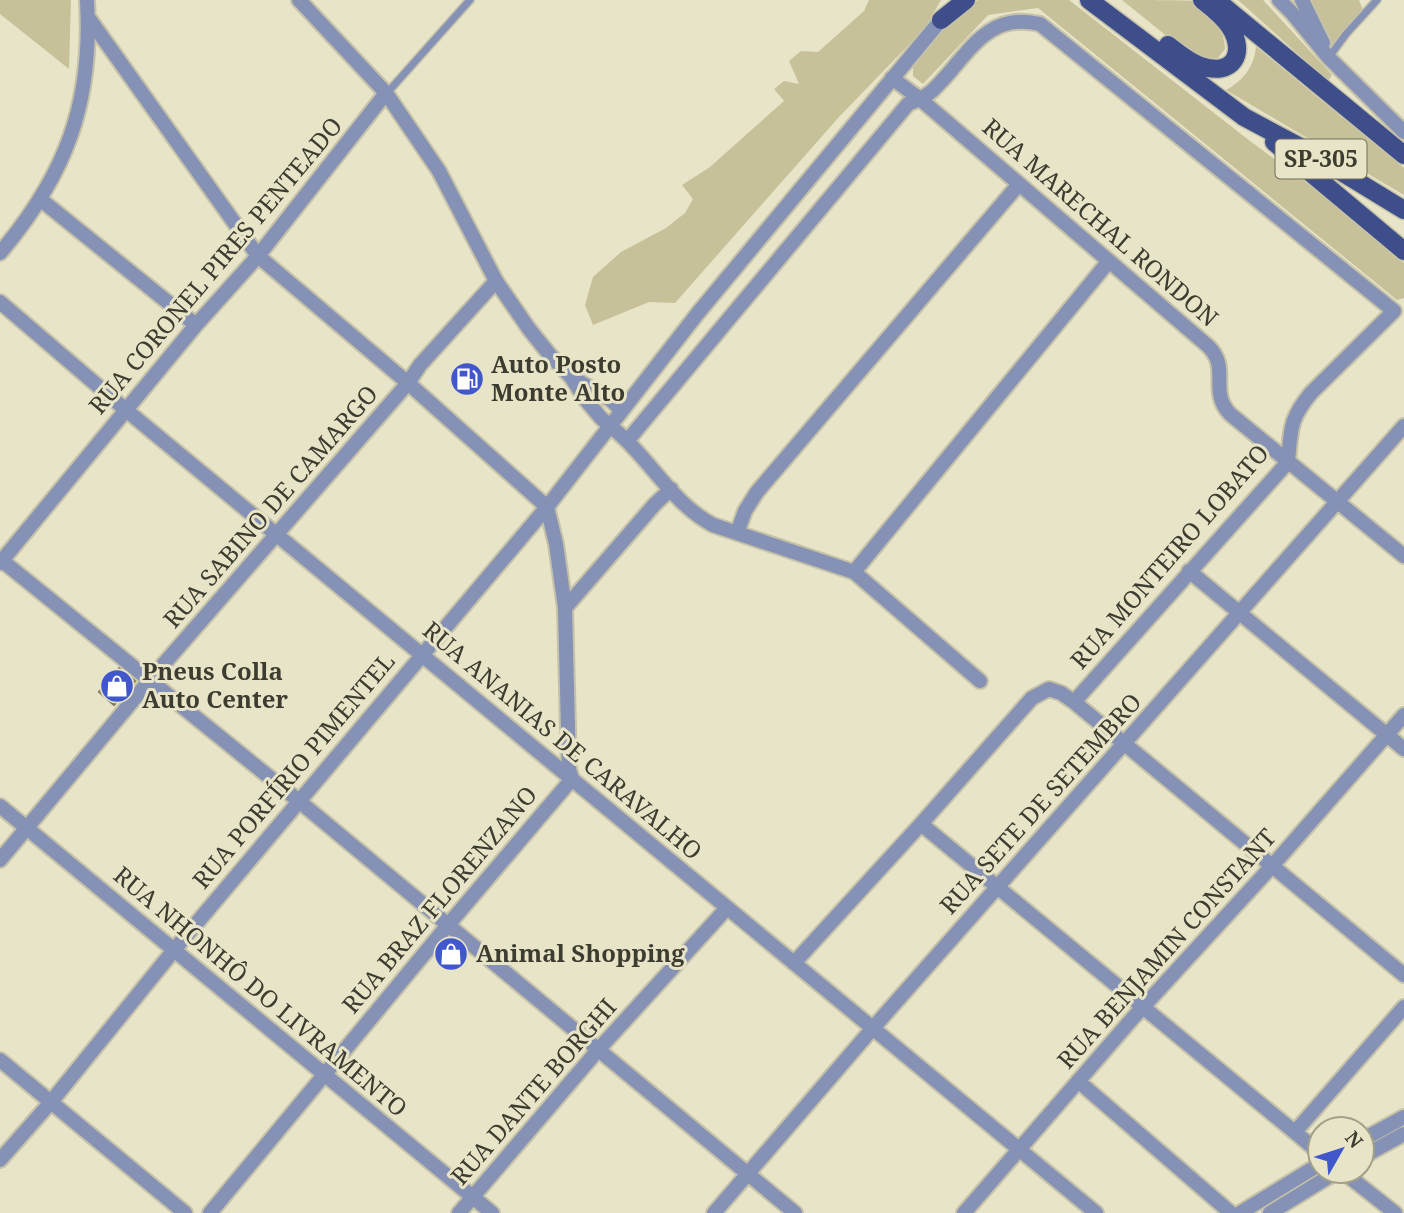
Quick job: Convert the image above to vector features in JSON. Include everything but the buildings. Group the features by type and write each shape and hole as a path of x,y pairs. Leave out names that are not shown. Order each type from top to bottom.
{"main road":[{"path":"941,20 947,0"},
{"path":"941,20 967,0"},
{"name":"SP-305","path":"1089,0 1244,117 1304,149 1404,210"},
{"path":"1126,29 1162,40 1199,66 1226,68 1232,65 1236,57 1235,37 1220,15 1202,0"},
{"name":"SP-305","path":"1216,0 1404,155"},
{"path":"1244,117 1404,251"}],"street":[{"path":"0,253 40,199 63,156 78,117 85,76 87,0"},
{"path":"299,0 386,93 439,171 496,281 529,329 571,377 585,399 628,440 686,505 703,519 737,533 854,572 980,681"},
{"path":"1279,0 1329,58 1404,132"},
{"path":"1302,0 1319,31 1329,58"},
{"path":"88,17 258,256 408,383 547,507 554,533 565,608 569,769 572,779"},
{"name":"RUA PORFÍRIO PIMENTEL","path":"0,1160 51,1102 421,654 547,507 747,253 941,20"},
{"name":"RUA MONTEIRO LOBATO","path":"794,963 1032,698 1049,689 1074,702 1288,462 1294,416 1300,407 1394,312 1040,24 1016,21 994,27 977,41 931,92 920,99"},
{"name":"RUA MARECHAL RONDON","path":"892,78 1213,350 1220,366 1218,391 1225,409 1404,556"},
{"name":"RUA CORONEL PIRES PENTEADO","path":"1,561 196,325 258,256 386,93"},
{"path":"628,440 899,114 908,104 920,99"},
{"path":"737,533 747,506 757,492 1019,184"},
{"path":"40,199 196,325"},
{"path":"854,572 869,550 1109,261"},
{"name":"RUA SABINO DE CAMARGO","path":"0,860 149,681 408,383 420,365 496,281"},
{"name":"RUA ANANIAS DE CARAVALHO","path":"0,302 126,410 1096,1213"},
{"path":"571,377 611,400 621,410"},
{"name":"RUA SETE DE SETEMBRO","path":"714,1213 873,1028 1404,426"},
{"path":"565,608 671,489"},
{"path":"1,561 300,802 795,1213"},
{"path":"1189,571 1404,749"},
{"path":"1074,702 1404,975"},
{"name":"RUA BENJAMIN CONSTANT","path":"964,1213 1143,1007 1273,865 1404,715"},
{"name":"RUA BRAZ FLORENZANO","path":"210,1213 572,779"},
{"name":"RUA NHONHÔ DO LIVRAMENTO","path":"0,806 492,1213"},
{"path":"921,824 1306,1141"},
{"name":"RUA DANTE BORGHI","path":"459,1213 598,1050 727,908"},
{"path":"1295,1132 1404,1007"},
{"path":"0,1060 186,1213"},
{"path":"1078,1081 1231,1213"},
{"path":"1376,1132 1404,1116"},
{"path":"1376,1149 1404,1134"},
{"path":"1240,1213 1306,1173"},
{"path":"1270,1213 1317,1185"},
{"path":"1358,1185 1395,1213"}],"lane":[{"name":"RUA CORONEL PIRES PENTEADO","path":"386,93 470,0"},
{"path":"1329,58 1346,34 1377,0"}],"shaded area":[{"path":"0,0 71,0 69,69 0,14"},
{"path":"869,0 941,0 925,28 839,117 675,303 649,302 593,325 585,305 593,277 621,252 666,228 685,213 693,199 682,185 710,167 784,101 774,89 784,81 799,84 789,61 801,51 818,52 864,11"},
{"path":"978,0 1069,0 1329,199 1404,263 1404,298 1397,300 1038,8 988,15 923,84 913,76 913,67 948,23"},
{"path":"1122,0 1193,1 1215,21 1225,49 1218,58 1202,60 1184,50"},
{"path":"1238,0 1263,0 1332,75 1328,81"},
{"path":"1310,0 1359,0 1363,10 1330,48"},
{"path":"1256,47 1404,168 1404,195 1226,90 1247,73"}],"place":[{"name":"Auto Posto Monte Alto","path":"467,379"},
{"name":"Pneus Colla Auto Center","path":"117,686"},
{"name":"Animal Shopping","path":"451,954"}]}
